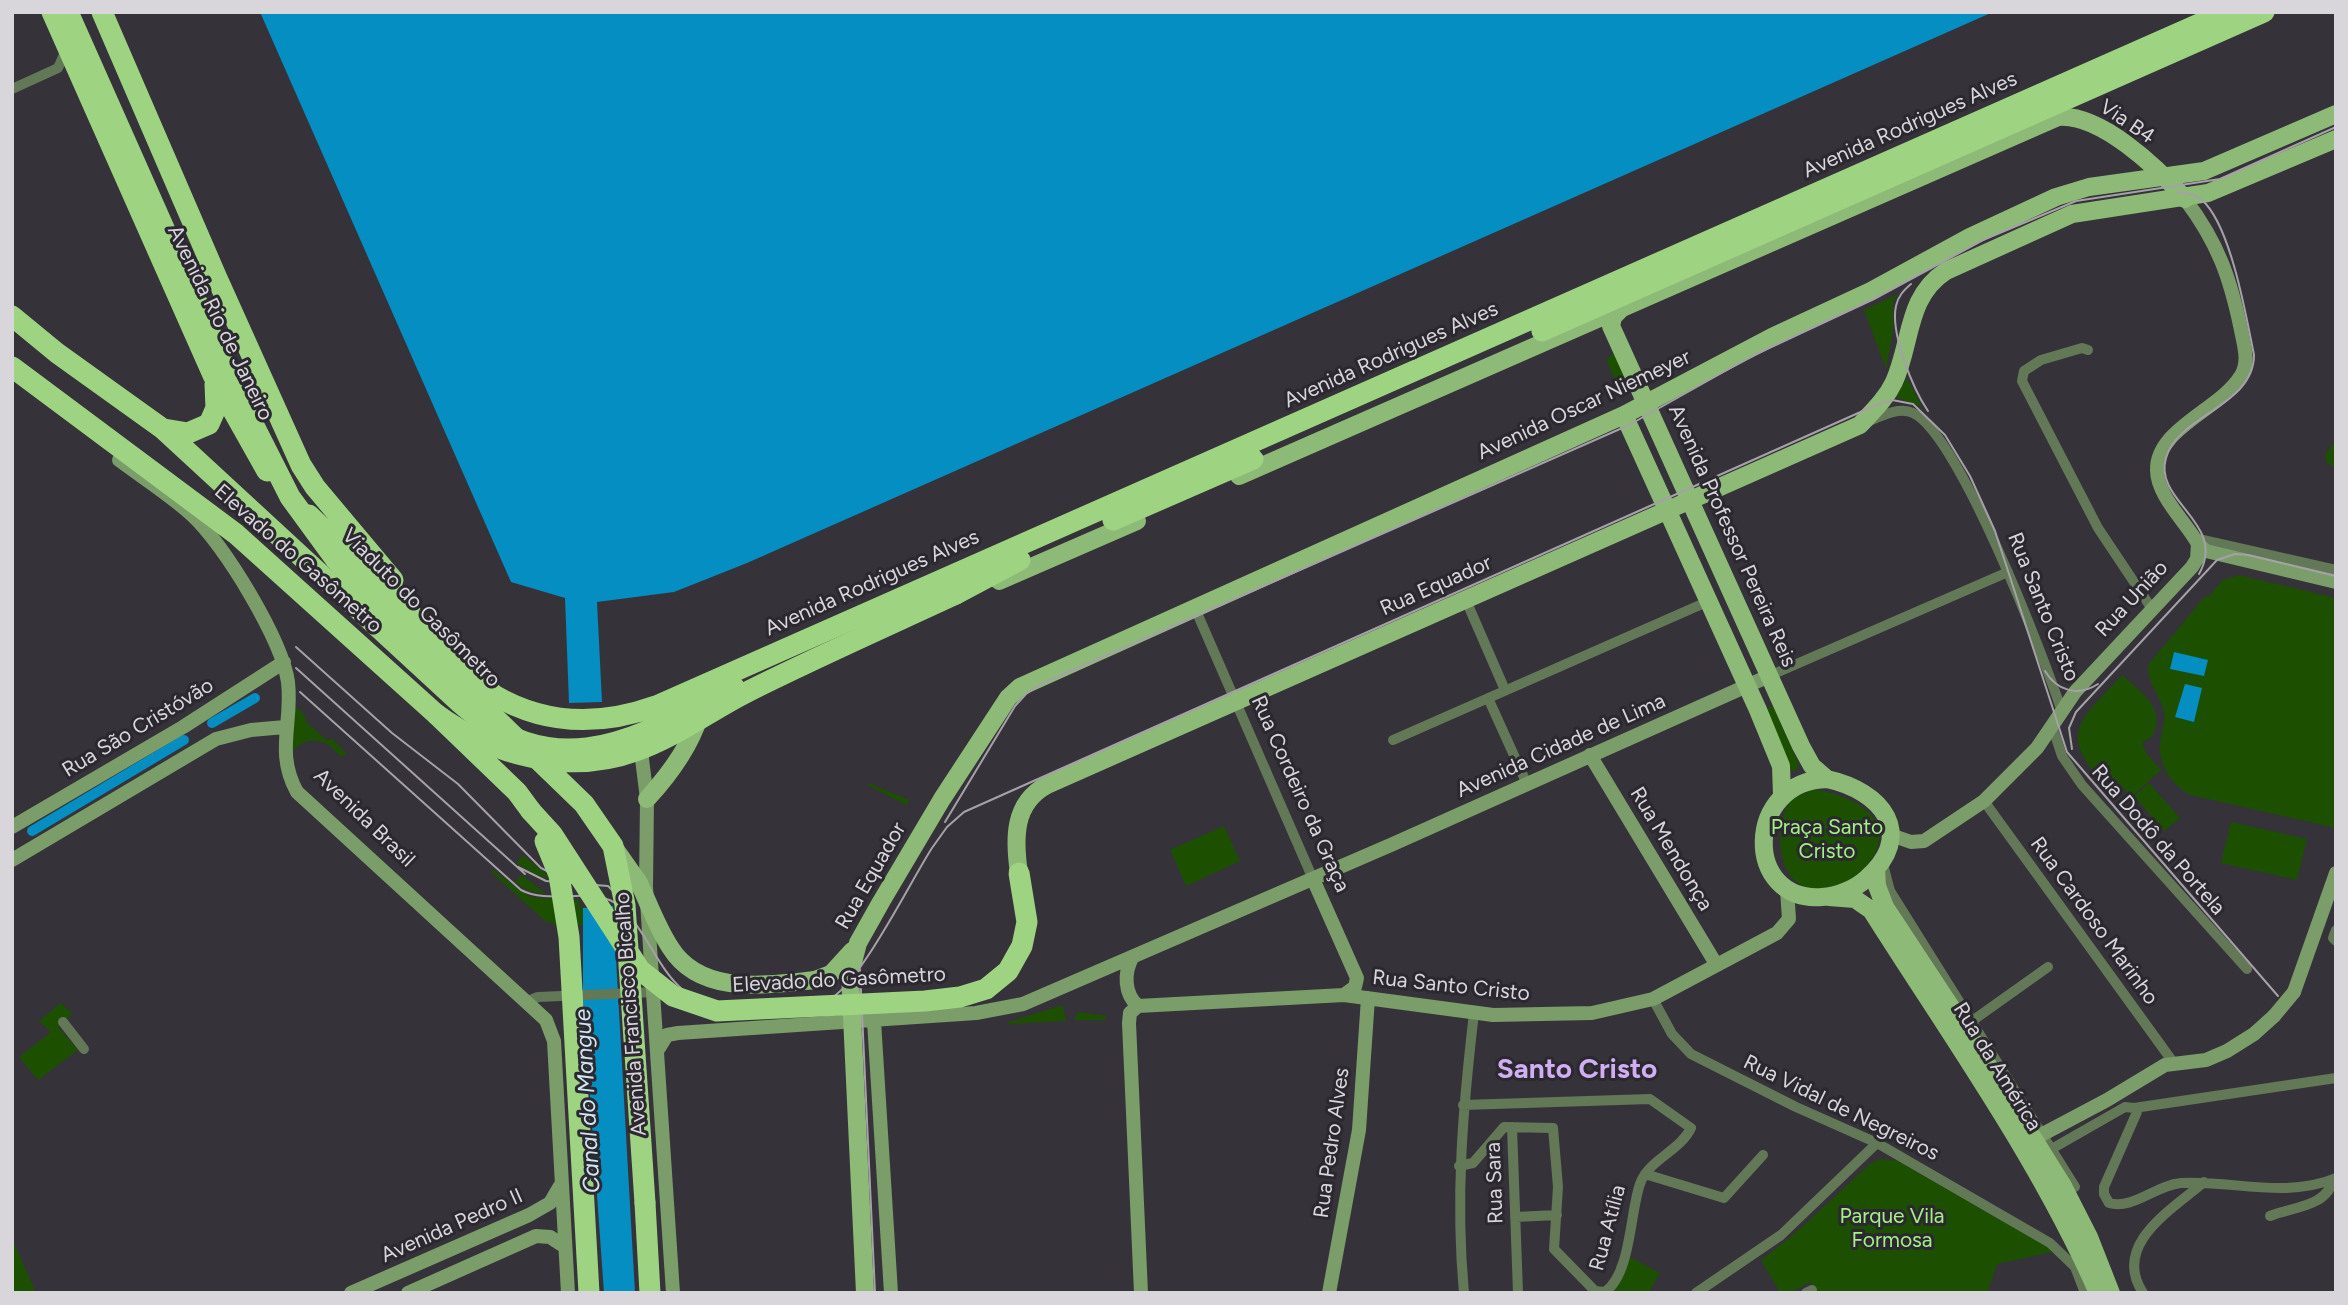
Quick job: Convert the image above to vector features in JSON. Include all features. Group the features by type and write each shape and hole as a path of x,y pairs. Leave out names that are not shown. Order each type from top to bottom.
{"highway":[{"name":"Avenida Rio de Janeiro","path":"52,12 213,375 265,468 287,495 331,535 466,671 494,695 519,709 570,720"},
{"name":"Viaduto do Gasômetro","path":"68,12 235,388 290,497 336,560 371,598 584,804 613,846 625,905 651,1288"},
{"path":"90,12 195,251 235,388"},
{"name":"Avenida Rio de Janeiro","path":"102,12 273,405 315,487 433,627 466,671"},
{"name":"Avenida Rodrigues Alves","path":"570,720 604,719 656,706 2226,12"},
{"name":"Avenida Rodrigues Alves","path":"163,429 480,720 526,744 571,748 607,744 646,733 774,669 2264,12"},
{"path":"12,316 57,353 163,429 188,433 209,424 216,408 213,375"},
{"name":"Elevado do Gasômetro","path":"12,367 236,534 436,714 517,792 552,834 620,944 640,970 673,996 717,1010 925,1001 960,997 986,989 1011,968 1025,938 1026,913 1019,873"},
{"path":"436,714 474,738 517,755 565,761 611,758 652,744 747,692 956,594 1020,560"},
{"name":"Elevado do Gasômetro","path":"531,811 559,875 567,917 589,1293"}],"main road":[{"name":"Avenida Oscar Niemeyer","path":"942,799 1008,698 1020,687 1194,606 1648,404 1772,338 1871,291 1970,237 2056,197 2089,187 2166,179 2204,171 2336,114"},
{"name":"Via B4","path":"2057,117 2090,121 2166,179"},
{"name":"Avenida Rodrigues Alves","path":"672,721 702,707 715,706 2057,117"},
{"name":"Rua Equador","path":"1019,873 1016,830 1024,806 1037,791 1465,598 1860,425 1890,391 1904,355 1913,313 1920,298 1935,278 1946,271 2081,211 2185,199 2208,193 2336,139"},
{"path":"2166,179 2208,193"},
{"path":"2166,179 2206,227 2227,271 2246,361 2239,380 2170,439 2158,458 2159,482 2196,541 2210,552 2336,582"},
{"path":"1836,213 1849,195"},
{"name":"Avenida Professor Pereira Reis","path":"1622,307 1613,317 1611,326 1808,758 1827,779"},
{"name":"Avenida Brasil","path":"12,379 194,517 224,557 261,616 284,662 288,691 286,763 298,792 528,1001 549,1027 554,1053 560,1186"},
{"path":"1624,415 1781,766 1782,794"},
{"name":"Rua União","path":"2062,712 2075,692 2196,560 2196,541"},
{"path":"2196,560 2210,559 2336,589"},
{"name":"Rua São Cristóvão","path":"12,827 183,727 284,662"},
{"name":"Avenida Cidade de Lima","path":"659,1048 664,1038 671,1034 1002,1010 1132,958 1769,676"},
{"path":"648,799 662,783 696,728 702,707"},
{"name":"Rua Santo Cristo","path":"1891,835 1911,842 1924,841 1984,801 2053,729 2062,712"},
{"path":"12,860 200,744 201,734 197,729 183,727"},
{"path":"191,751 235,733 285,727"},
{"name":"Avenida Francisco Bicalho","path":"646,733 642,759 648,799 646,887 659,1048 673,1293"},
{"name":"Rua Mendonça","path":"1590,755 1716,964"},
{"path":"1881,862 1858,886 1829,897 1809,897 1787,890 1772,874 1764,851 1768,821 1782,794 1798,783 1827,779 1853,787 1874,799 1885,811 1891,835 1881,862 1877,886 1885,907 1969,1026 2069,1186 2111,1293"},
{"name":"Rua Equador","path":"866,1293 850,1022 850,974 858,943 942,799"},
{"path":"613,846 639,883 670,947 692,970 711,979 733,984 815,980 835,971 858,943"},
{"path":"2021,1146 2173,1062 2213,1058 2246,1040 2273,1016 2294,992 2336,873"},
{"name":"Rua Cordeiro da Graça","path":"1313,878 1357,978 1355,987 1344,995"},
{"name":"Rua Santo Cristo","path":"1138,1006 1344,995 1506,1016 1570,1015 1629,1006 1653,999 1784,928 1789,915 1787,890"},
{"name":"Rua da América","path":"1829,897 1855,899 1870,908 2021,1146 2066,1224 2098,1293"},
{"path":"1132,958 1126,981 1131,998 1138,1006 1130,1013 1129,1023 1141,1293"},
{"name":"Rua Pedro Alves","path":"1329,1293 1359,1130 1368,998"},
{"path":"874,1021 891,1293"},
{"path":"560,1186 568,1293"},
{"name":"Avenida Pedro II","path":"351,1293 529,1215 550,1203 560,1186"},
{"path":"529,1215 537,1216 542,1221 543,1229 536,1236"},
{"name":"Avenida Pedro II","path":"408,1293 536,1236 548,1236 564,1246"}],"street":[{"path":"12,89 58,68 65,57 66,46"},
{"path":"2088,350 2082,348 2041,360 2024,371 2022,381 2098,528 2152,609"},
{"name":"Rua Santo Cristo","path":"1860,425 1902,411 1912,412 1923,420 1954,463 2008,572 2062,712"},
{"path":"2196,541 2336,570"},
{"name":"Avenida Cidade de Lima","path":"1769,676 2008,572"},
{"path":"1465,598 1505,690"},
{"path":"1393,740 1709,601"},
{"name":"Rua Cordeiro da Graça","path":"1194,606 1313,878"},
{"path":"1488,698 1527,784"},
{"name":"Rua Dodô da Portela","path":"2053,729 2062,756 2082,785 2248,969"},
{"name":"Rua Cardoso Marinho","path":"1984,801 2173,1062"},
{"path":"2336,930 2333,938 2336,941"},
{"path":"2048,967 1969,1026 2052,1148 2069,1186"},
{"path":"528,1001 538,997 655,992"},
{"name":"Rua Vidal de Negreiros","path":"1653,999 1676,1039 1700,1059 1877,1143 2060,1250 2075,1267 2085,1293"},
{"name":"Rua Sara","path":"1474,1013 1459,1166 1471,1164 1500,1130 1512,1127 1518,1293"},
{"path":"63,1022 84,1049"},
{"path":"2031,1163 2111,1112 2125,1107 2134,1108 2336,1078"},
{"name":"Rua Atília","path":"1463,1105 1650,1099 1691,1128 1675,1148 1645,1174 1639,1187 1628,1241 1617,1275 1605,1292 1595,1291 1556,1253 1553,1245 1557,1214 1554,1130 1549,1127 1512,1127"},
{"path":"2134,1108 2136,1116 2104,1194 2109,1203 2118,1205 2130,1202 2166,1185 2204,1182 2298,1189 2334,1178"},
{"path":"1696,1293 1782,1236 1877,1143"},
{"path":"1645,1174 1724,1198 1763,1155"},
{"path":"1459,1166 1458,1228 1464,1293"},
{"path":"2270,1216 2318,1200 2330,1188 2334,1178"},
{"path":"2143,1293 2136,1271 2138,1243 2146,1232 2204,1182"},
{"path":"1515,1217 1557,1214"}],"green space":[{"path":"1898,294 1893,303 1893,331 1886,369 1864,310"},
{"path":"1615,354 1633,385 1620,392 1607,361 1610,355"},
{"path":"1907,378 1922,407 1896,397"},
{"path":"2336,439 2336,468 2327,463 2325,455"},
{"path":"2239,575 2336,598 2336,828 2190,795 2175,784 2165,770 2160,754 2164,713 2149,677 2149,664 2205,596 2208,597 2223,580"},
{"path":"2122,675 2144,695 2154,709 2156,727 2152,737 2142,742 2146,753 2161,770 2131,797 2116,780 2106,787 2082,753 2078,740 2085,717"},
{"path":"294,705 305,715 306,722 327,740 333,739 347,755 340,756 328,745 315,740 302,744 290,755"},
{"path":"1773,706 1799,765 1796,771 1791,770 1764,710"},
{"path":"868,783 909,800 907,805 867,785"},
{"path":"2149,783 2180,818 2164,831 2134,796"},
{"name":"Praça Santo Cristo","path":"1813,789 1857,803 1877,823 1878,846 1866,866 1846,882 1822,889 1800,884 1784,863 1780,840 1783,816 1789,801"},
{"path":"2231,822 2307,839 2297,880 2221,863"},
{"path":"1224,826 1240,861 1186,886 1170,850"},
{"path":"523,855 553,880 534,874 516,863"},
{"path":"493,870 530,897 579,900 579,907 583,908 583,925 557,925 545,921 491,872"},
{"path":"522,875 547,895 529,891 515,882"},
{"path":"61,1003 73,1014 58,1027 78,1050 38,1080 19,1057 51,1032 39,1021"},
{"path":"1063,1005 1066,1021 1008,1024 1008,1022"},
{"path":"1078,1012 1106,1016 1106,1020 1074,1020"},
{"name":"Parque Vila Formosa","path":"1880,1159 1898,1161 2057,1251 1997,1264 1987,1293 1820,1293 1810,1282 1790,1293 1780,1293 1761,1260 1792,1236 1871,1163"},
{"path":"14,1243 36,1293 12,1293"},
{"path":"1630,1257 1660,1273 1650,1290 1652,1293 1612,1293"}],"water":[{"path":"260,12 1993,12 747,563 674,592 597,602 602,702 569,703 565,598 511,582"},
{"path":"2174,652 2208,660 2204,676 2170,669"},
{"path":"2185,684 2202,688 2194,722 2175,717"},
{"path":"613,906 635,1293 604,1293 583,999 583,908"}],"waterway":[{"path":"212,723 255,698"},
{"path":"32,831 184,740"}],"tram line":[{"path":"945,822 1015,706 1041,684 1629,425 1750,357 1874,299 1983,240 2076,201 2220,179 2336,127"},
{"path":"2177,192 2193,195 2203,201 2215,217 2231,254 2254,355 2251,372 2242,387 2185,431 2173,443 2166,458 2165,474 2170,488 2198,526 2204,541 2205,556 2199,574"},
{"path":"1911,284 1897,302 1896,331 1910,375 1928,411"},
{"path":"300,692 521,890 544,896 594,896 615,903 634,921 673,981 691,996 710,1004 729,1006 812,1004 828,1000 854,975 869,955 932,848 947,827 964,812 1892,400 1913,404 1945,435 1970,476 1995,531 2067,752 2278,996"},
{"path":"2072,749 2069,728 2076,712 2217,560 2235,554 2248,555 2336,576"},
{"path":"296,647 392,733 458,784 541,868 561,878"},
{"path":"296,668 525,874"},
{"path":"2045,671 2056,683 2068,690 2083,690 2098,684"},
{"path":"518,867 546,881 608,886 628,906"},
{"path":"860,970 875,1293"}],"district":[{"name":"Santo Cristo","path":"1577,1070"}],"water label":[{"name":"Canal do Mangue","path":"588,1101"}]}
